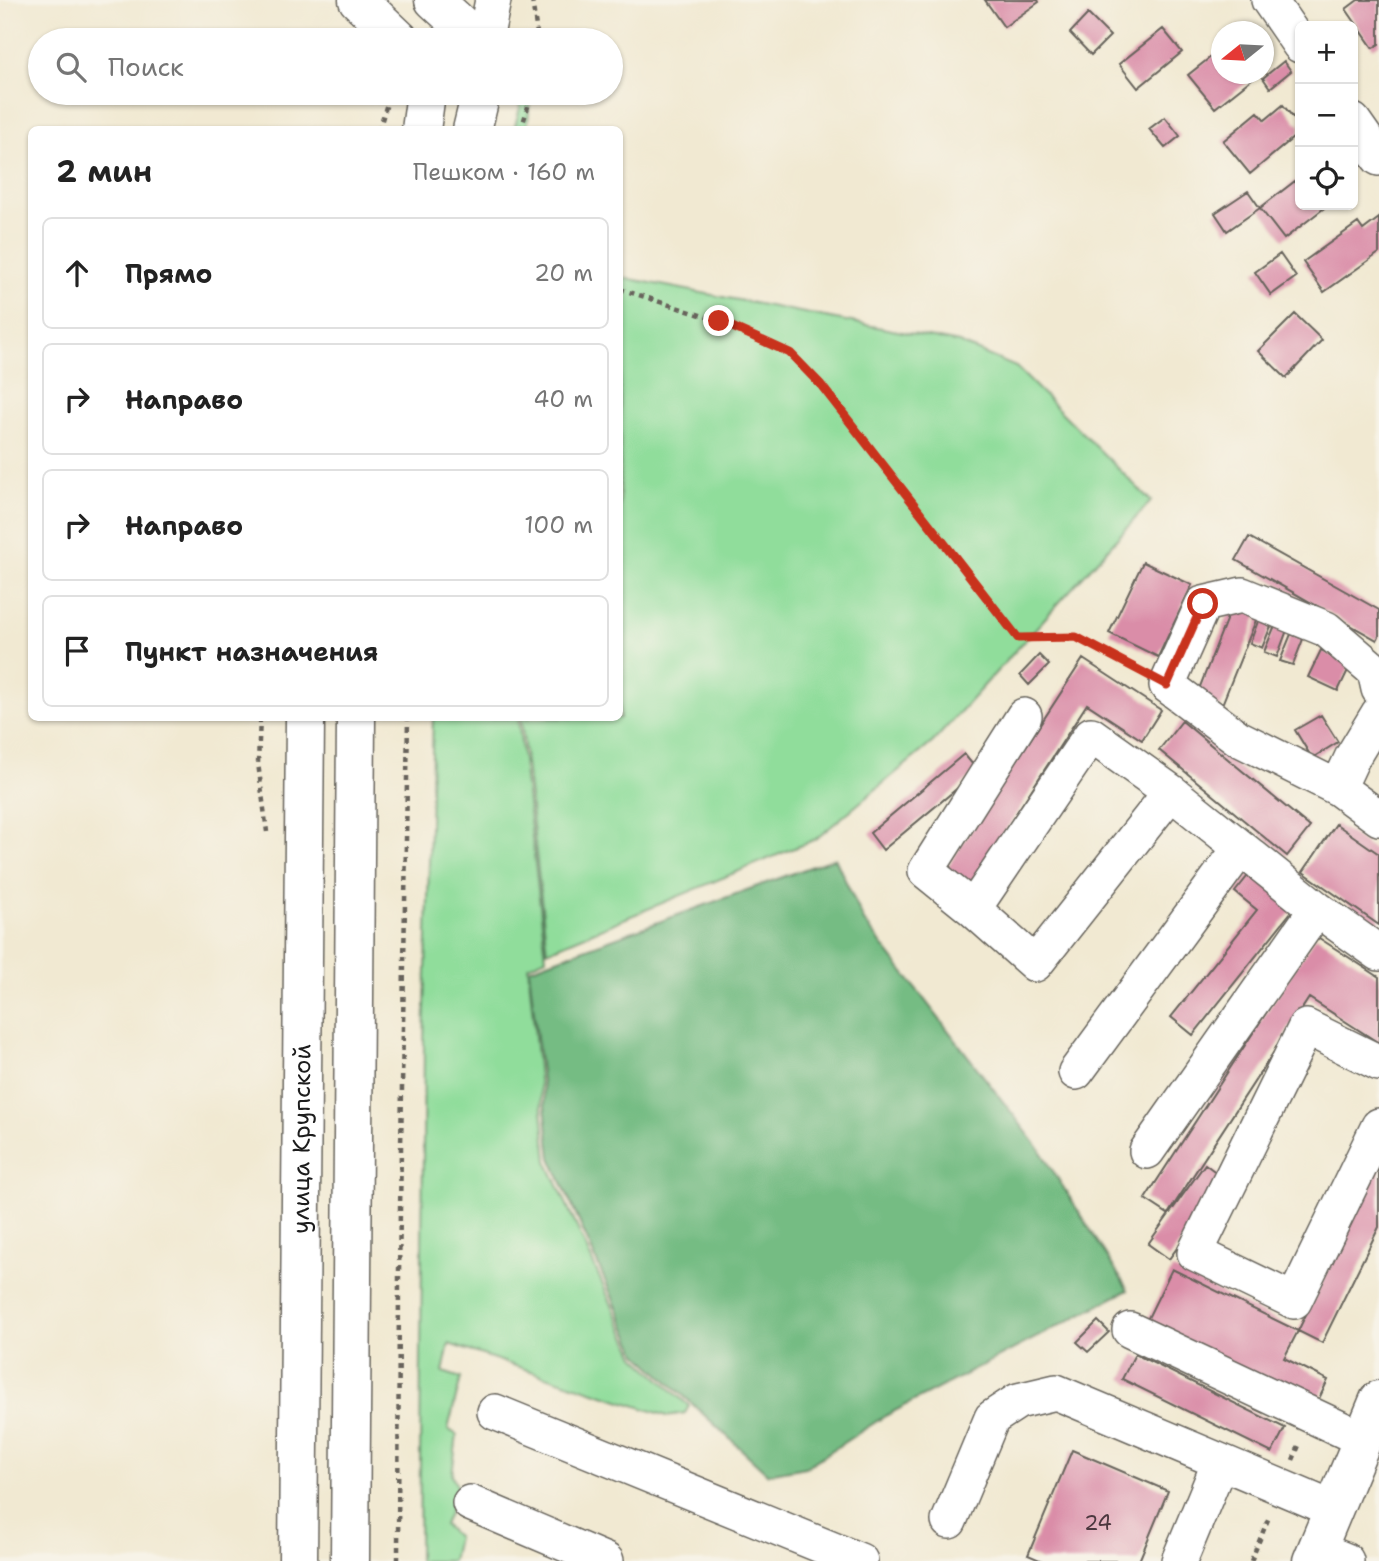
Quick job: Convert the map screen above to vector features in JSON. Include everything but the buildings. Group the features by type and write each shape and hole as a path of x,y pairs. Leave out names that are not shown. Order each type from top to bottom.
{"main road":[{"path":"358,0 387,28"},
{"path":"434,0 463,28"},
{"path":"422,126 424,105"},
{"path":"473,126 478,105"},
{"name":"улица Крупской","path":"298,1561 304,721"},
{"path":"350,1561 356,721"},
{"path":"1325,1557 1334,1509 1379,1400"}],"street":[{"path":"487,28 493,0"},
{"path":"1269,0 1295,38"},
{"path":"1358,128 1379,158"},
{"path":"1379,690 1375,671 1326,629 1242,595 1203,604 1167,685 1238,738 1338,788 1379,818"},
{"path":"1338,788 1353,756 1379,713"},
{"path":"1024,716 926,871 1035,964 1171,792"},
{"path":"973,909 1091,735 1171,792 1317,909 1379,953"},
{"path":"1076,1072 1240,849"},
{"path":"1147,1151 1317,909"},
{"path":"1379,1063 1306,1027 1195,1253 1294,1301 1379,1126"},
{"path":"1130,1330 1363,1439"},
{"path":"949,1521 992,1418 1018,1401 1056,1392 1334,1509"},
{"path":"495,1412 860,1561"},
{"path":"1179,1561 1220,1462"},
{"path":"470,1503 606,1561"}],"path":[{"path":"532,0 536,28"},
{"path":"380,126 387,105"},
{"path":"522,126 528,105"},
{"path":"623,290 719,321 790,353 821,385 1018,638 1076,637 1167,685"},
{"path":"398,1561 399,1286 408,721"}],"green space":[{"path":"521,105 530,105 527,126 515,126"},
{"path":"623,278 959,343 1016,367 1151,501 933,742 816,839 547,951 521,721 623,721"},
{"path":"433,721 518,721 546,958 528,966 547,1161 635,1356 689,1406 685,1413 667,1416 449,1344 443,1372 461,1378 448,1429 457,1435 452,1475 459,1490 444,1525 457,1537 452,1561 419,1561 424,1043"},
{"path":"835,858 864,921 1038,1147 1128,1290 885,1416 806,1467 768,1474 637,1353 551,1158 529,969"}],"route":[{"path":"719,321 790,353 821,385 1018,638 1076,637 1167,685 1203,604"}]}
